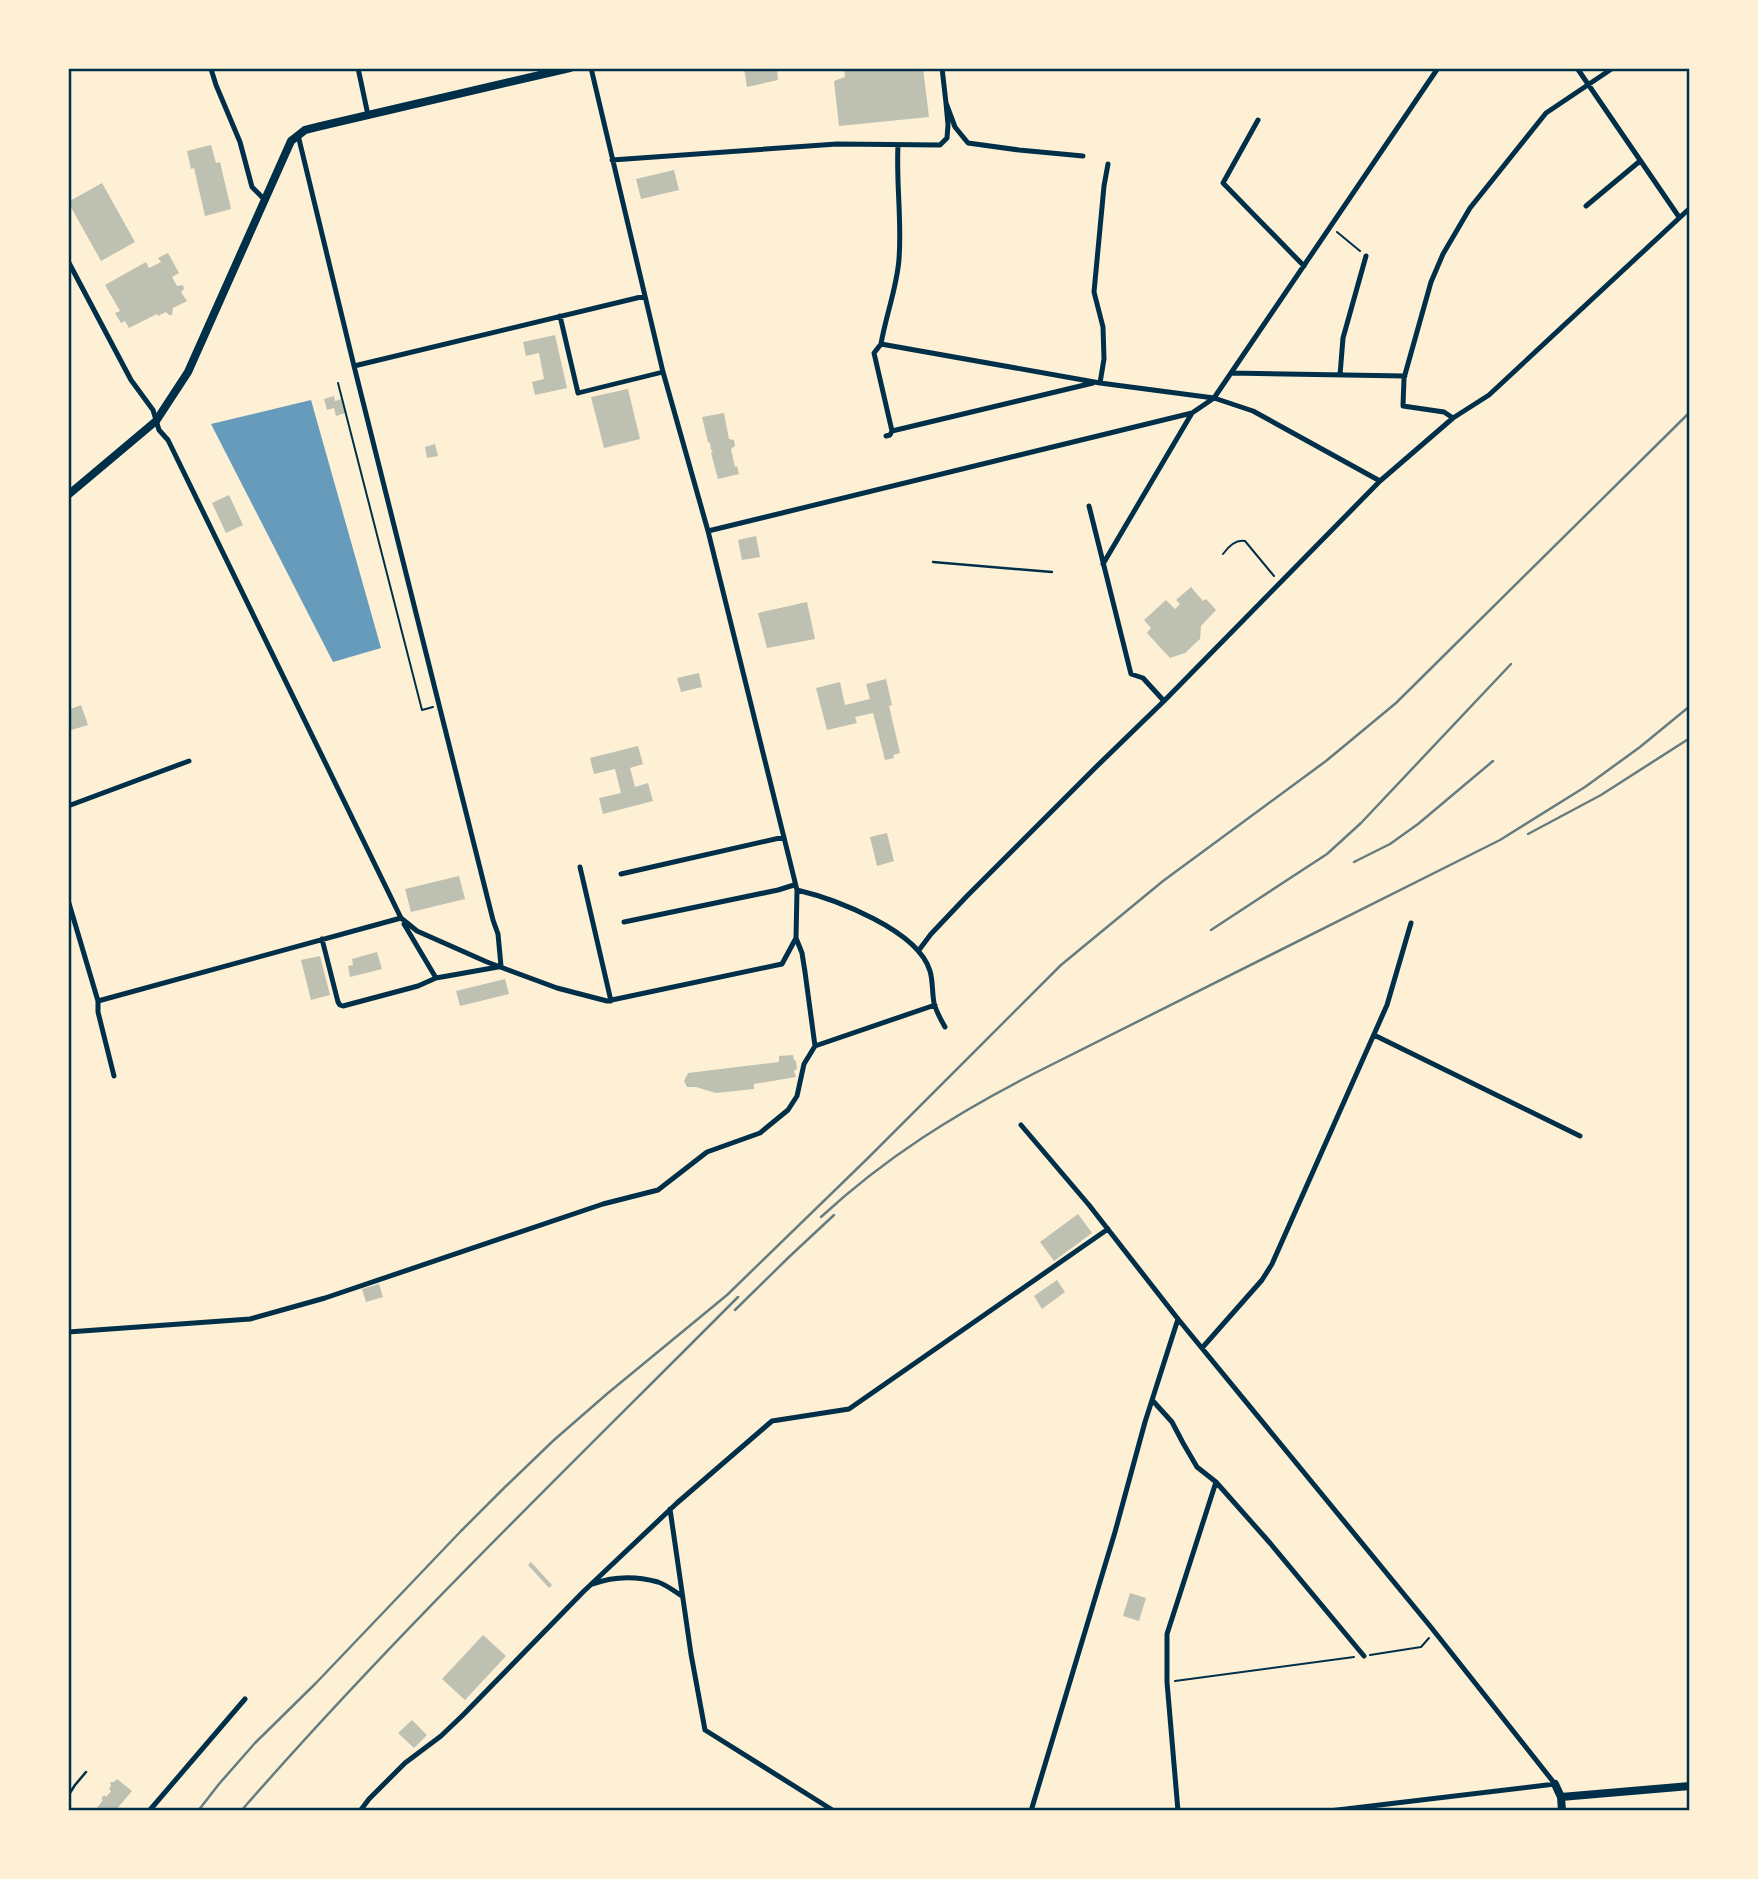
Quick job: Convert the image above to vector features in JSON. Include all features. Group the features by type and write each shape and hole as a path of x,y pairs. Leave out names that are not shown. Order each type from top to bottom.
{"main road":[{"path":"68,495 156,421 188,372 291,141 298,135 305,130 570,68"},
{"path":"1555,1784 1561,1797 1562,1811"},
{"path":"1561,1797 1690,1786"}],"street":[{"path":"358,68 368,115"},
{"path":"591,68 663,372 708,531 796,887 796,938 803,962 816,1046"},
{"path":"612,160 837,144 940,145 947,138 948,125 942,68"},
{"path":"708,531 1192,413 1214,398 1438,68"},
{"path":"1577,68 1679,217"},
{"path":"1453,418 1444,412 1403,406 1405,376 1431,282 1443,254 1470,208 1546,113 1613,68"},
{"path":"211,69 240,142 252,187 265,200"},
{"path":"946,103 955,127 968,143 1083,156"},
{"path":"1258,120 1223,183 1304,266"},
{"path":"298,135 498,934 501,966"},
{"path":"892,431 874,353 881,344 899,260 898,145"},
{"path":"1586,206 1640,161"},
{"path":"1098,383 1104,359 1103,327 1094,292 1108,164"},
{"path":"919,950 960,903 1380,481 1453,418 1489,395 1690,208"},
{"path":"1340,375 1343,338 1366,256"},
{"path":"68,261 131,380 153,410 159,430 174,452 401,918 436,978"},
{"path":"354,366 645,296"},
{"path":"560,316 578,393 663,372"},
{"path":"881,344 1098,383 1214,398 1253,411 1380,481"},
{"path":"1231,373 1405,376"},
{"path":"886,436 892,431 1098,383"},
{"path":"1103,565 1192,413"},
{"path":"1089,506 1130,674 1143,678 1164,701"},
{"path":"68,806 189,761"},
{"path":"621,874 784,837"},
{"path":"580,867 611,1001"},
{"path":"624,922 796,887 821,895 883,924 919,950 930,970 934,1005 945,1027"},
{"path":"68,900 97,1001 114,1076"},
{"path":"97,1001 401,918"},
{"path":"401,918 417,931 487,962 557,988 611,1001 782,964 796,938"},
{"path":"1202,1348 1262,1280 1272,1264 1387,1005 1411,923"},
{"path":"322,939 340,1005 418,986 436,978 501,966"},
{"path":"68,1332 250,1320 326,1298 603,1204 658,1190 707,1152 760,1133 788,1110 797,1096 804,1064 816,1046 934,1005"},
{"path":"1374,1035 1580,1136"},
{"path":"1021,1125 1089,1205 1178,1319 1435,1632 1555,1784"},
{"path":"360,1811 405,1763 441,1736 463,1715 590,1585 670,1509 772,1421 849,1409 1108,1229"},
{"path":"1031,1811 1178,1319"},
{"path":"1153,1401 1172,1422 1197,1467 1216,1482 1270,1543 1364,1656"},
{"path":"1178,1811 1167,1682 1167,1634 1216,1482"},
{"path":"670,1509 705,1730 834,1811"},
{"path":"590,1585 605,1579 622,1577 660,1583 682,1596"},
{"path":"149,1811 245,1699"},
{"path":"1329,1811 1555,1784"}],"lane":[{"path":"933,562 1052,572"},
{"path":"68,1796 86,1772"}],"path":[{"path":"1331,227 1366,256"},
{"path":"338,383 422,710 439,705"},
{"path":"1223,554 1230,545 1240,540 1245,541 1280,582"},
{"path":"1167,1682 1420,1647 1435,1632"}],"water":[{"path":"311,400 381,648 333,662 211,424"}],"building":[{"path":"744,68 777,68 778,80 747,87"},
{"path":"844,68 923,68 929,117 839,126 834,81 845,77"},
{"path":"211,145 216,163 220,162 231,209 205,216 194,168 191,169 187,151"},
{"path":"674,170 679,190 641,199 636,179"},
{"path":"102,183 135,242 101,261 68,202"},
{"path":"168,253 179,273 172,277 177,286 183,285 181,292 187,301 173,308 172,315 166,312 158,316 157,314 129,328 125,321 121,323 115,313 120,311 105,285 146,262 149,268 161,262 158,258"},
{"path":"555,335 567,388 535,395 532,382 544,379 539,353 526,356 523,342"},
{"path":"628,389 640,439 604,448 591,397"},
{"path":"334,396 335,401 341,399 345,413 336,416 334,408 327,410 324,399"},
{"path":"724,413 729,439 734,440 735,446 731,449 739,474 718,479 711,453 713,451 702,417"},
{"path":"435,444 438,456 427,458 425,447"},
{"path":"229,495 243,525 226,533 212,503"},
{"path":"756,536 760,557 742,560 738,540"},
{"path":"1191,587 1203,601 1206,599 1216,610 1201,626 1200,639 1185,653 1170,658 1147,633 1151,628 1144,620 1166,600 1175,609 1180,604 1176,600"},
{"path":"807,602 815,639 767,648 758,613"},
{"path":"699,673 702,687 681,692 677,678"},
{"path":"886,679 900,753 885,760 873,713 855,717 857,723 827,730 816,688 840,682 845,705 870,699 866,684"},
{"path":"81,705 88,725 68,731 68,710"},
{"path":"638,746 643,764 630,768 635,787 648,783 653,801 603,814 599,798 621,793 615,769 594,774 590,758"},
{"path":"887,833 894,861 877,866 870,837"},
{"path":"459,876 465,899 411,912 405,889"},
{"path":"377,952 382,969 350,977 348,966 353,965 352,959"},
{"path":"320,956 330,995 311,1000 301,960"},
{"path":"505,979 509,994 460,1006 456,991"},
{"path":"793,1055 796,1061 796,1077 754,1084 754,1089 716,1093 687,1087 684,1081 688,1073 779,1062 779,1056"},
{"path":"1078,1214 1092,1233 1054,1261 1040,1242"},
{"path":"1057,1280 1065,1292 1042,1309 1034,1296"},
{"path":"379,1284 383,1297 366,1302 362,1289"},
{"path":"531,1562 552,1585 549,1588 528,1565"},
{"path":"1130,1593 1146,1598 1139,1621 1123,1616"},
{"path":"483,1635 506,1656 465,1700 442,1679"},
{"path":"412,1720 427,1735 414,1748 398,1733"},
{"path":"117,1779 132,1791 115,1811 97,1811 103,1800 101,1799 111,1791 110,1782"}],"railway":[{"path":"198,1811 255,1743 461,1531 554,1440 727,1295 1061,965 1163,881 1326,761 1396,703 1690,412"},
{"path":"1211,930 1327,854 1361,823 1511,664"},
{"path":"821,1217 896,1156 1004,1089 1500,840 1585,787 1690,706"},
{"path":"1528,834 1601,795 1690,738"},
{"path":"1354,862 1390,844 1418,824 1493,761"},
{"path":"735,1310 834,1215"},
{"path":"241,1811 423,1614 738,1297"}]}
